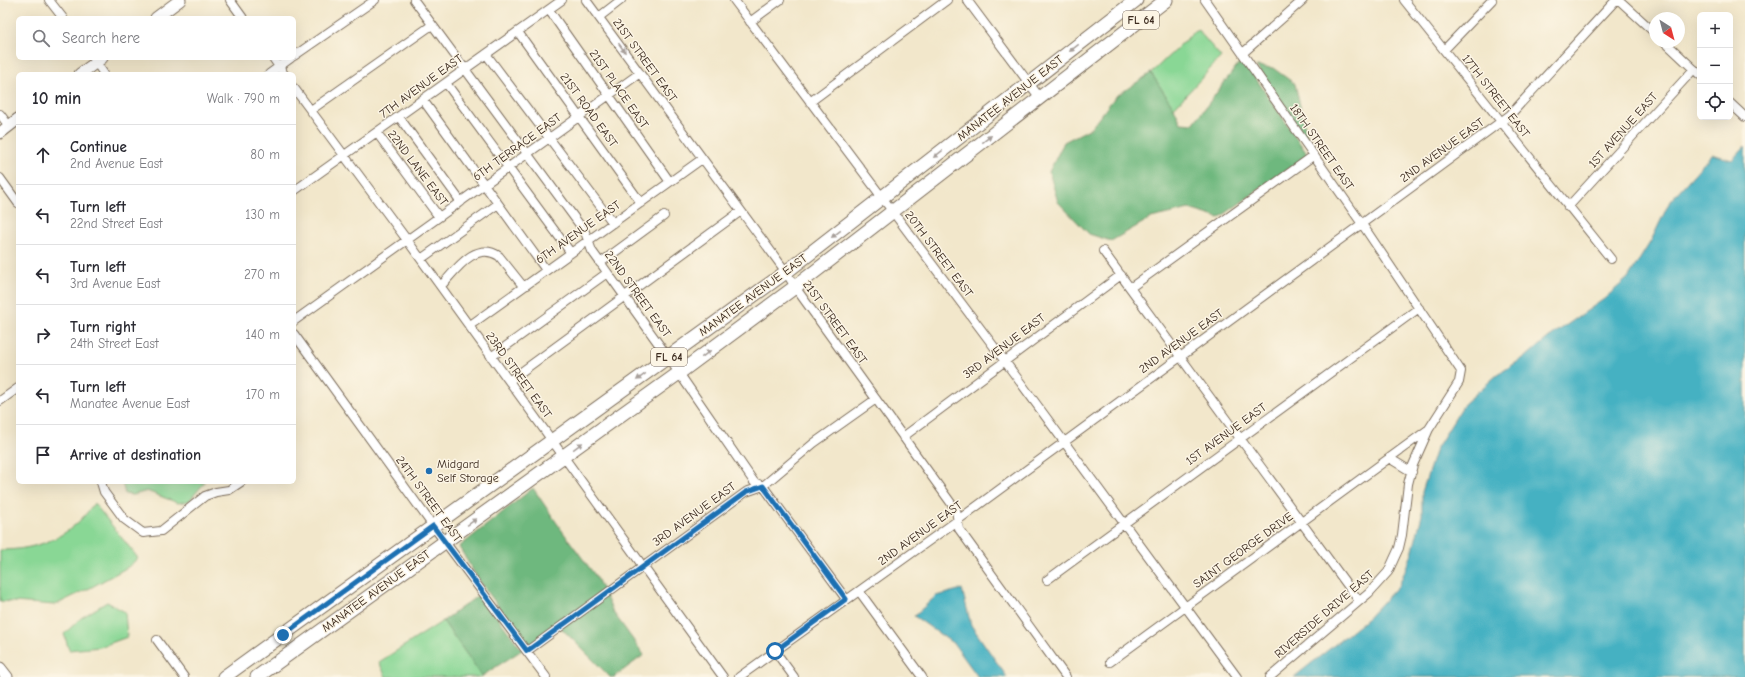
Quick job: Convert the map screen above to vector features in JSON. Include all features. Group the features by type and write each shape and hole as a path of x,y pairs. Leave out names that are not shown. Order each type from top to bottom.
{"main road":[{"name":"MANATEE AVENUE EAST","path":"224,677 786,272 1136,0"},
{"name":"MANATEE AVENUE EAST","path":"257,677 679,373 795,287 893,213 1166,0"}],"street":[{"path":"49,0 61,16"},
{"path":"159,16 180,0"},
{"path":"230,0 242,16"},
{"path":"296,55 375,0"},
{"name":"22ND STREET EAST","path":"414,0 585,232 592,251 600,263 668,357 754,482 763,486 846,599"},
{"name":"7TH AVENUE EAST","path":"296,190 562,0"},
{"name":"21ST STREET EAST","path":"586,0 786,272 795,287 956,510 959,529 1066,677"},
{"path":"599,17 621,0"},
{"name":"20TH STREET EAST","path":"734,0 1064,441 1237,677"},
{"path":"750,22 780,0"},
{"path":"810,102 947,0"},
{"path":"967,0 1028,84 1040,98"},
{"name":"18TH STREET EAST","path":"1205,0 1362,224 1456,362 1461,375 1459,382 1429,429"},
{"path":"1242,53 1303,0"},
{"name":"17TH STREET EAST","path":"1404,0 1568,208 1611,259"},
{"path":"1444,50 1492,0"},
{"name":"2ND AVENUE EAST","path":"739,677 958,520 1501,122 1515,109 1616,0"},
{"path":"1619,0 1649,28"},
{"name":"21ST PLACE EAST","path":"548,10 670,182"},
{"path":"311,110 432,25"},
{"name":"21ST ROAD EAST","path":"518,32 641,202"},
{"path":"1671,48 1697,72"},
{"path":"486,54 613,223"},
{"path":"82,72 96,60"},
{"path":"97,60 103,72"},
{"path":"274,60 283,72"},
{"path":"271,72 288,60"},
{"name":"1ST AVENUE EAST","path":"1568,208 1697,72"},
{"name":"6TH TERRACE EAST","path":"296,320 640,74"},
{"path":"446,83 570,252"},
{"name":"23RD STREET EAST","path":"296,91 441,286 642,567 723,677"},
{"path":"423,100 546,270"},
{"path":"1733,106 1745,117"},
{"path":"0,114 9,126"},
{"path":"399,117 461,202"},
{"name":"22ND LANE EAST","path":"377,133 439,217"},
{"path":"1130,288 1313,156"},
{"name":"6TH AVENUE EAST","path":"469,326 570,252 588,241 702,159"},
{"path":"0,178 16,200"},
{"path":"421,259 498,204"},
{"path":"509,381 741,211"},
{"path":"600,263 664,216"},
{"path":"441,286 473,254 484,251 495,253 499,256 523,286"},
{"path":"1104,251 1120,275 1359,601"},
{"path":"491,357 607,273"},
{"name":"3RD AVENUE EAST","path":"903,437 1120,275"},
{"name":"1ST AVENUE EAST","path":"1047,580 1419,308"},
{"name":"24TH STREET EAST","path":"296,337 433,526 546,677"},
{"path":"0,402 16,390"},
{"name":"3RD AVENUE EAST","path":"527,651 746,492 763,486 814,443 876,399"},
{"name":"SAINT GEORGE DRIVE","path":"1110,662 1429,429"},
{"name":"RIVERSIDE DRIVE EAST","path":"1270,677 1380,582 1395,560 1402,535 1408,484 1429,429"},
{"path":"1389,458 1412,472"},
{"path":"102,484 104,492 124,520 143,533 161,531 205,496 216,492 229,490 238,484"},
{"path":"859,591 922,677"},
{"path":"157,640 184,677"},
{"path":"775,651 794,677"},
{"path":"0,668 7,677"}],"green space":[{"path":"1197,29 1221,57 1174,108 1151,73"},
{"path":"1239,63 1246,64 1308,155 1219,218 1189,209 1151,218 1111,241 1089,234 1058,202 1049,172 1064,142 1091,128 1115,97 1151,73 1174,108 1181,123 1193,124"},
{"path":"1256,66 1273,68 1295,84 1308,141"},
{"path":"122,484 203,484 189,501 178,503 147,491 133,495 125,494"},
{"path":"533,488 597,578 613,612 644,655 614,677 610,677 559,626 528,646 478,579 459,547"},
{"path":"94,503 138,558 128,567 55,605 0,601 0,550 28,547 54,539 76,524"},
{"path":"480,594 522,650 482,676 443,621"},
{"path":"107,602 125,612 127,637 100,647 69,650 64,634 81,618"},
{"path":"443,621 483,677 386,677 379,662"}],"water":[{"path":"1745,146 1745,677 1294,677 1368,618 1399,585 1412,554 1422,515 1422,492 1436,449 1464,404 1497,375 1528,355 1548,338 1604,299 1628,278 1651,241 1670,201 1712,154 1732,160"},
{"path":"962,589 971,625 1007,677 978,677 954,644 914,616 936,596"}],"place":[{"name":"Midgard Self Storage","path":"429,471"}],"route":[{"path":"283,635 433,526 527,651 746,492 763,486 846,599 775,651"}]}
